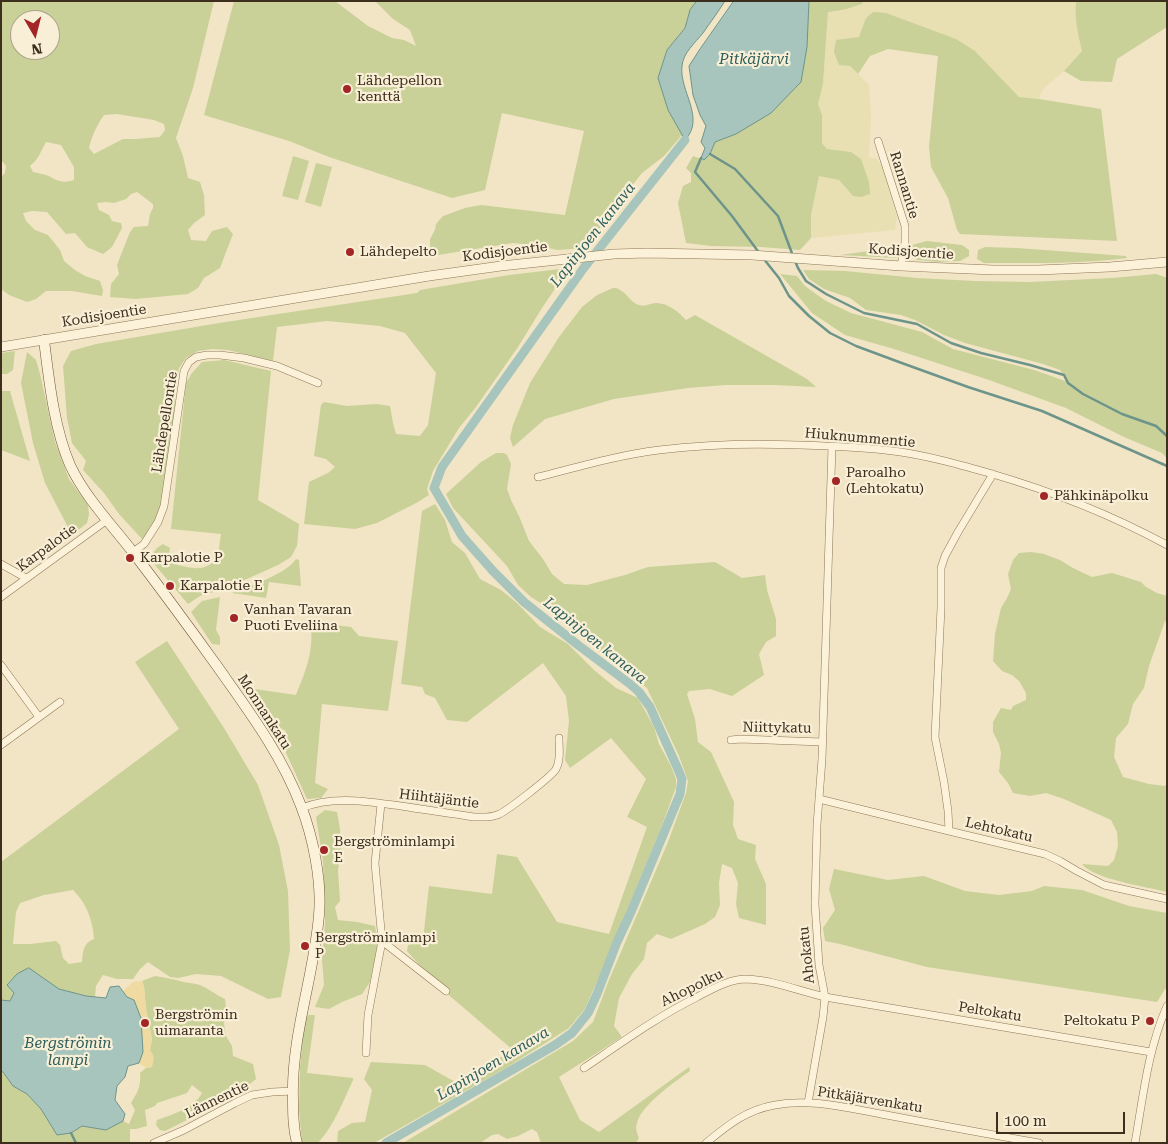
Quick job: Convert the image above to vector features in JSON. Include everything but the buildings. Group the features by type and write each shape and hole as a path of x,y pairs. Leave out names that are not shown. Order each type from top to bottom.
{"main road":[{"name":"Monnankatu","path":"44,340 50,390 63,449 71,468 107,520 133,552 235,691 274,749 302,808 315,860 319,885 319,913 317,936 296,1047 292,1092 293,1119 297,1143"}],"street":[{"name":"Rannantie","path":"878,141 905,226 905,242 901,266"},
{"name":"Kodisjoentie","path":"1,347 429,276 614,254 752,255 954,269 1038,270 1167,262"},
{"name":"Lähdepellontie","path":"133,552 144,544 158,522 164,506 184,371 189,362 196,357 207,355 244,358 277,366 318,383"},
{"name":"Hiuknummentie","path":"538,477 610,459 683,447 751,443 868,448 948,461 1028,485 1095,510 1167,545"},
{"path":"819,801 832,446"},
{"path":"949,831 946,792 935,737 941,568 945,556 958,532 993,474"},
{"name":"Karpalotie","path":"1,597 107,520"},
{"path":"1,564 26,578"},
{"path":"1,666 39,717"},
{"path":"1,745 60,702"},
{"name":"Hiihtäjäntie","path":"302,808 309,805 341,800 474,817 500,815 555,770 559,761 559,738"},
{"name":"Niittykatu","path":"731,740 822,742"},
{"name":"Lehtokatu","path":"819,801 1045,854 1104,885 1167,899"},
{"name":"Ahokatu","path":"808,1103 825,997 819,965 814,904 819,801"},
{"path":"366,1053 368,1015 382,941 376,863 381,804"},
{"path":"382,941 446,991"},
{"name":"Ahopolku","path":"584,1068 682,1005 727,982 746,979 768,982 825,997"},
{"name":"Peltokatu","path":"825,997 1151,1052"},
{"path":"1135,1143 1151,1052 1167,1006"},
{"name":"Lännentie","path":"154,1143 252,1096 272,1092 292,1092"},
{"name":"Pitkäjärvenkatu","path":"706,1143 729,1124 753,1111 790,1103 808,1103 842,1108 1039,1143"}],"shaded area":[{"path":"863,1 957,1 966,3 966,1 1076,1 1075,12 1082,51 1064,71 1043,89 1039,99 1019,97 975,51 873,12 866,18 850,66 869,85 871,118 869,157 877,159 882,166 897,217 895,230 811,238 811,215 819,175 839,180 853,196 851,152 827,149 822,143 822,115 818,104 823,84 828,12 840,11 862,4"}],"green space":[{"path":"1,1 214,1 193,88 176,138 183,156 188,178 200,182 204,195 205,215 188,230 191,240 206,241 212,231 227,227 233,234 220,268 204,278 198,288 188,294 136,299 110,297 111,284 119,274 117,265 130,232 134,227 148,226 153,208 153,204 137,192 131,194 126,199 114,203 97,203 99,210 109,215 112,221 121,223 122,228 112,247 103,254 87,247 75,233 66,234 47,212 32,211 23,213 26,221 35,230 48,235 60,250 64,261 85,276 100,281 103,290 102,296 72,291 46,291 36,299 27,302 9,295 1,289 1,177 5,173 6,166 1,162","holes":["117,114 154,120 164,124 165,130 160,137 123,139 94,154 89,148 99,123 104,115","46,142 61,145 74,167 74,180 56,180 33,172 30,166"]},
{"path":"234,1 335,1 368,26 392,38 404,40 416,46 410,30 393,19 375,1 697,1 690,10 685,28 667,50 658,78 668,110 683,134 664,156 642,173 591,241 583,248 558,250 513,243 432,256 430,253 430,239 436,224 443,216 465,208 481,205 565,215 584,131 502,113 485,190 452,198 329,157 289,141 204,115"},
{"path":"809,1 863,1 862,4 854,7 828,12 823,84 818,104 822,115 822,143 827,149 851,152 861,159 869,182 870,194 861,197 853,196 839,180 819,176 811,215 811,238 800,250 686,243 678,203 683,186 691,182 691,173 686,168 693,156 704,160 710,154 715,142 736,134 808,18"},
{"path":"1076,1 1167,1 1167,27 1117,59 1112,82 1081,81 1064,71 1082,51 1076,20"},
{"path":"873,12 886,13 956,39 975,51 1019,97 1101,109 1117,241 960,234 957,230 948,198 931,167 929,147 938,56 888,49 870,56 858,74 850,66 839,65 834,52 836,40 859,37 866,18"},
{"path":"293,156 309,161 298,200 282,196"},
{"path":"316,163 332,167 321,207 305,202"},
{"path":"927,241 962,245 969,250 969,256 960,261 917,260 911,254 912,245"},
{"path":"898,247 897,258 840,255"},
{"path":"985,247 1126,256 1127,258 1074,262 984,263 977,259 978,250"},
{"path":"569,268 518,347 459,428 433,471 427,489 429,495 377,523 355,529 304,524 309,482 328,473 335,467 326,459 314,456 321,405 324,402 347,406 377,404 390,406 396,434 420,436 428,425 436,373 405,333 380,326 327,321 277,327 273,361 228,350 212,349 198,351 186,358 179,368 175,391 167,473 161,508 143,540 83,470 86,461 72,443 67,418 63,366 71,351 96,344 219,323 417,293 420,290 509,275"},
{"path":"803,270 845,271 975,281 1029,282 1156,274 1167,278 1167,458 1162,453 1124,437 1066,408 989,380 845,335 812,313 780,274 797,276 805,286 826,301 851,313 922,332 953,349 1034,370 1068,382 1060,370 965,343 901,315 866,310 850,298 824,289 809,279"},
{"path":"613,288 622,291 639,305 664,304 686,320 695,315 807,379 816,387 726,385 688,388 614,399 545,419 513,447 510,438 513,425 530,383 559,337 582,307 597,295"},
{"path":"15,351 13,370 7,374 1,374 1,353"},
{"path":"27,352 36,360 55,442 69,479 88,505 87,523 72,535 45,483 33,443 21,383"},
{"path":"224,360 271,371 258,500 299,524 297,546 291,557 278,565 229,587 200,596 188,604 149,558 163,544 170,548 169,556 175,564 186,567 202,568 208,566 217,556 221,534 171,529 186,383 202,362"},
{"path":"1,391 10,391 30,461 1,450"},
{"path":"496,453 507,455 511,464 507,489 529,541 552,574 564,584 587,585 648,567 715,562 742,578 765,575 767,590 776,619 776,636 766,642 759,654 764,675 732,696 710,689 689,691 687,694 695,719 698,742 711,752 734,802 733,825 738,839 756,845 755,859 766,884 766,925 739,918 736,904 738,883 732,868 722,864 719,883 720,905 715,917 705,924 671,939 657,934 647,943 644,959 632,974 619,998 614,1026 622,1037 559,1077 580,1120 599,1132 689,1067 690,1071 652,1101 640,1116 636,1127 639,1138 636,1143 541,1143 537,1132 532,1129 507,1139 498,1134 492,1135 480,1143 403,1143 573,1041 593,1022 668,842 686,793 688,781 679,756 647,688 568,627 558,614 531,597 518,585 507,566 453,508 446,494 481,462"},
{"path":"435,504 445,520 452,542 465,553 480,579 501,590 517,603 540,627 568,644 594,670 616,688 638,698 654,727 659,744 671,766 676,779 676,787 604,967 584,1010 569,1028 506,1068 374,1143 337,1143 338,1131 352,1123 365,1122 372,1090 364,1079 371,1062 425,1065 457,1083 513,1050 437,985 407,951 408,945 423,940 429,886 492,894 497,854 517,857 557,922 609,934 647,827 627,817 646,779 611,738 570,768 565,760 569,721 566,696 543,663 467,722 447,720 435,698 425,694 422,687 401,684 422,511"},
{"path":"1019,553 1044,554 1060,560 1092,577 1112,573 1141,582 1157,593 1167,596 1167,622 1165,621 1149,666 1144,688 1133,704 1128,724 1116,738 1114,757 1123,777 1149,784 1165,786 1167,783 1167,892 1109,878 1088,869 1082,864 1108,866 1114,860 1118,846 1117,832 1111,820 1046,793 1030,796 1013,793 999,772 1001,753 993,732 993,722 1001,708 1011,710 1013,706 1026,700 1026,693 1019,681 1012,675 1002,671 993,661 995,634 1001,608 1011,589 1008,574 1013,560"},
{"path":"296,559 299,560 301,586 269,582 266,598 232,593 276,574 292,564"},
{"path":"220,597 216,630 220,637 220,645 212,644 191,612 202,601"},
{"path":"310,622 351,627 359,636 398,641 388,711 322,704 315,783 328,789 321,798 307,799 282,744 286,731 267,722 248,696 248,688 296,695 306,668 310,650"},
{"path":"167,641 224,728 258,785 279,845 288,891 290,950 281,997 268,999 221,976 196,974 178,978 170,977 148,962 133,979 117,979 103,975 96,986 95,997 58,989 29,968 7,984 14,993 10,1001 1,1000 1,862 179,729 135,662","holes":["73,890 88,913 94,939 86,945 83,951 82,962 69,964 63,958 60,945 56,941 13,944 16,912 20,903 44,895"]},
{"path":"325,810 337,812 340,829 341,852 338,870 340,901 335,907 338,920 375,926 378,946 370,982 362,994 329,1009 315,1007 324,985 322,960 325,923 323,861 316,817"},
{"path":"834,869 888,880 924,876 965,891 999,895 1032,891 1044,886 1082,890 1129,906 1167,913 1167,986 1157,1002 927,967 825,941 823,928 835,910 829,889"},
{"path":"155,976 200,985 225,999 224,1024 226,1036 232,1046 233,1056 253,1064 256,1079 242,1090 183,1122 165,1131 160,1130 156,1125 157,1120 182,1110 199,1098 202,1093 192,1085 187,1093 157,1103 155,1106 145,1110 147,1126 130,1129 130,1142 127,1143 1,1143 1,1071 13,1086 27,1094 41,1109 57,1135 71,1133 82,1126 106,1130 123,1121 129,1124 135,1110 131,1103 138,1089 140,1073 146,1068 152,1067 150,1050 152,1039 142,981"},
{"path":"315,1015 307,1073 353,1078 346,1097 318,1143 302,1143 299,1109 304,1025 306,1017"}],"sand":[{"name":"Bergströmin uimaranta","path":"142,981 152,1039 150,1050 154,1058 152,1067 146,1068 139,1063 143,1052 127,997 123,991 133,982"}],"water":[{"name":"Pitkäjärvi","path":"697,1 725,1 687,52 683,61 682,75 693,123 691,132 685,140 668,110 658,78 667,50 685,28 690,10"},
{"name":"Pitkäjärvi","path":"734,1 809,1 807,47 801,82 771,113 736,134 715,142 710,154 704,160 701,158 705,148 701,142 706,126 693,95 689,66"},
{"name":"Bergströmin lampi","path":"29,968 59,989 86,996 106,998 110,987 119,986 127,997 134,1000 141,1018 143,1052 139,1063 128,1066 125,1077 117,1086 115,1100 125,1114 123,1121 106,1130 82,1126 71,1133 57,1135 41,1109 27,1094 13,1086 1,1071 1,1000 10,1001 14,993 7,985 17,974"}],"waterway":[{"name":"Lapinjoen kanava","path":"386,1143 555,1045 572,1033 588,1013 597,994 680,794 682,779 650,707 639,692 524,602 462,536 434,488 442,467 583,269 685,140"},
{"path":"710,154 735,169 778,216 793,256"},
{"path":"701,158 695,172 732,216 760,254"},
{"path":"763,258 779,278 789,296 830,333 856,346 899,362 1042,411 1167,466"},
{"path":"795,261 806,281 826,294 864,313 917,324 951,343 1064,375 1068,383 1083,394 1122,414 1156,426 1167,436"},
{"path":"71,1133 76,1143"}],"place":[{"name":"Lähdepellon kenttä","path":"347,89"},
{"name":"Lähdepelto","path":"350,252"},
{"name":"Paroalho (Lehtokatu)","path":"836,481"},
{"name":"Pähkinäpolku","path":"1044,496"},
{"name":"Karpalotie P","path":"130,558"},
{"name":"Karpalotie E","path":"170,586"},
{"name":"Vanhan Tavaran Puoti Eveliina","path":"234,618"},
{"name":"Bergströminlampi E","path":"324,850"},
{"name":"Bergströminlampi P","path":"305,946"},
{"name":"Peltokatu P","path":"1150,1021"},
{"name":"Bergströmin uimaranta","path":"145,1023"}]}
